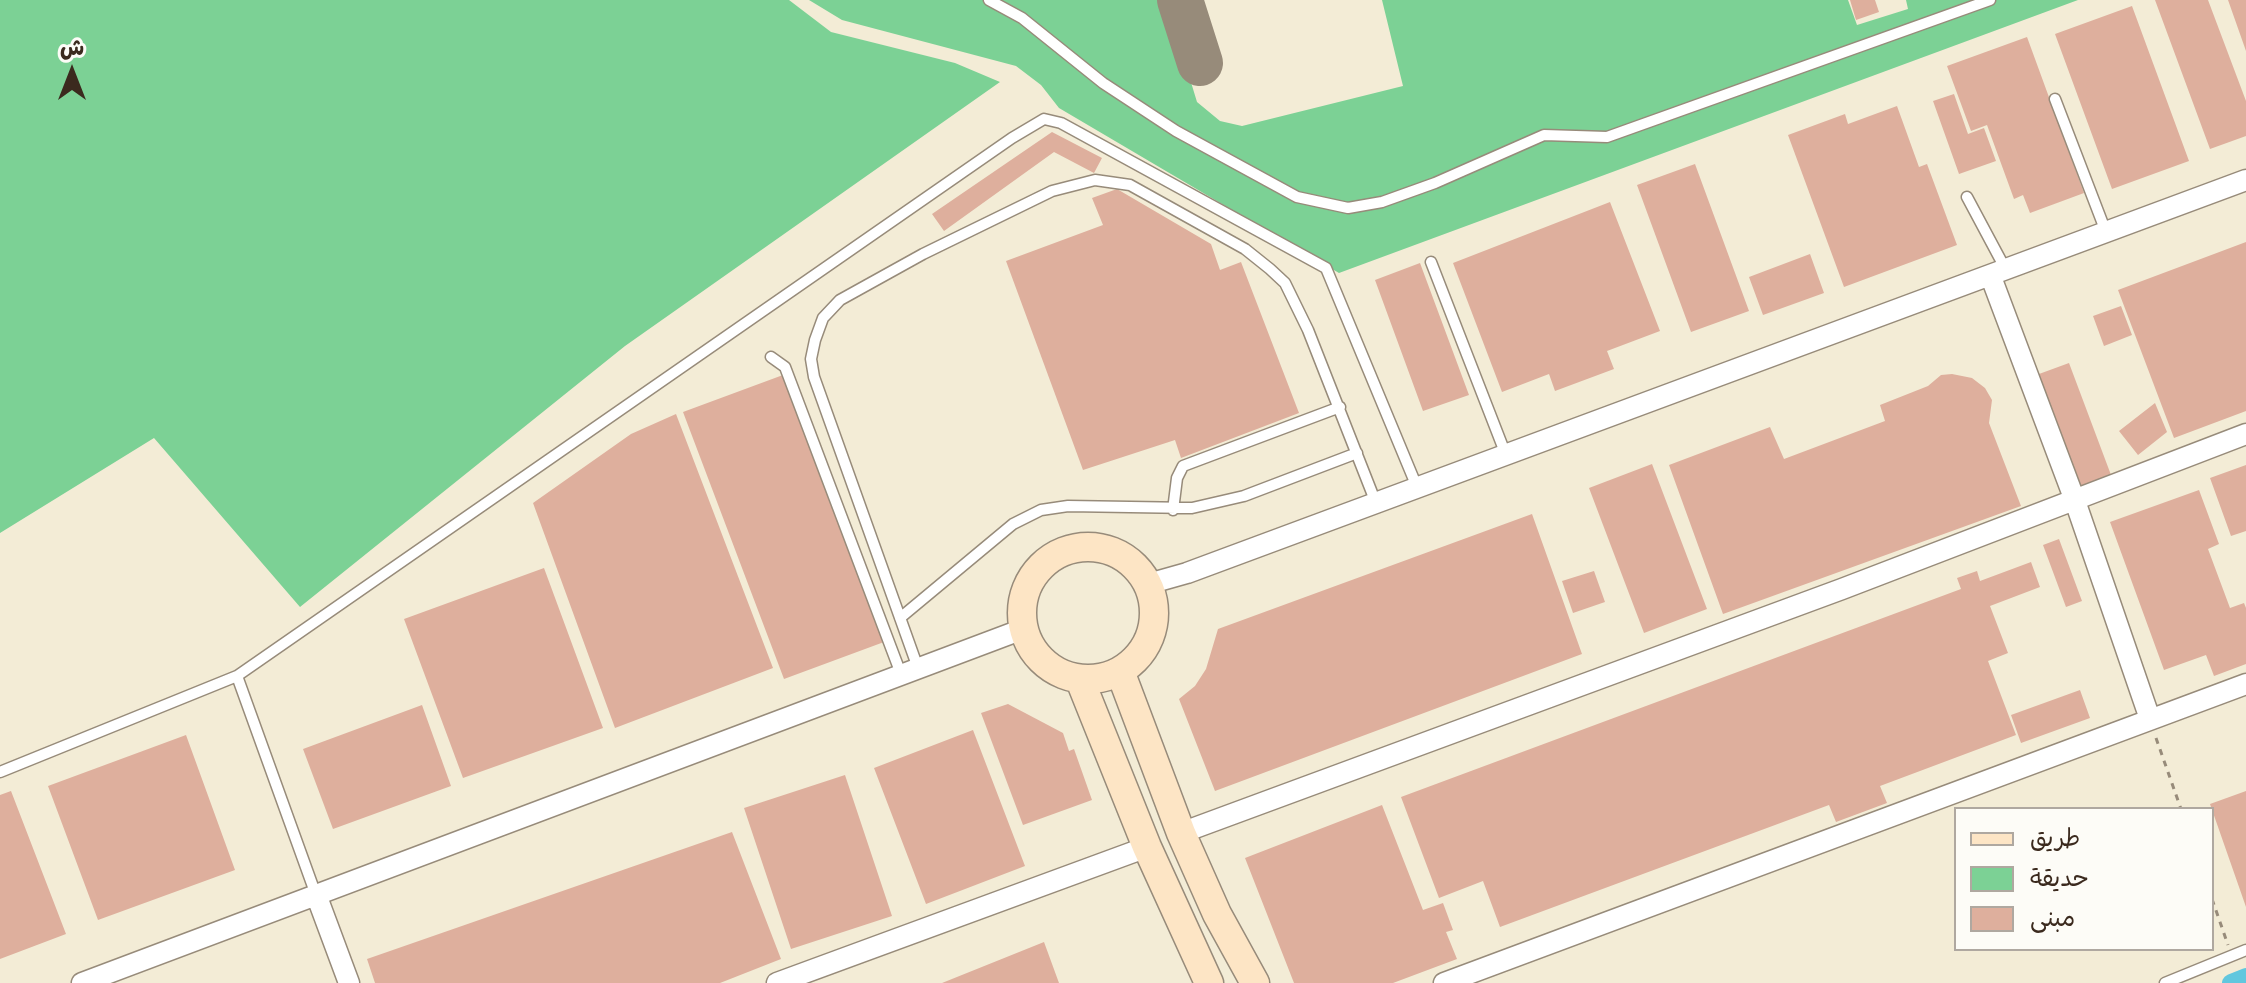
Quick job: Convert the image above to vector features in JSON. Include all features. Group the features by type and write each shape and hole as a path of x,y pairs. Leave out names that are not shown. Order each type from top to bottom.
{"street":[{"path":"1148,584 1376,503 2246,180"},
{"path":"1998,273 2150,719"},
{"path":"1181,833 1842,589 2246,434"},
{"path":"1102,548 1120,555 1135,566 1148,584 1154,606 1152,632 1140,655 1120,671 1102,678 1080,680 1045,664 1031,648 1023,629 1025,591 1048,560 1064,551 1102,548"},
{"path":"82,983 1023,629"},
{"path":"1120,671 1181,833 1217,914 1255,983"},
{"path":"1080,680 1147,847 1209,983"},
{"path":"1444,983 2246,684"},
{"path":"777,983 1147,847"},
{"path":"317,897 349,983"}],"lane":[{"path":"989,0 1022,18 1103,83 1176,131 1297,197 1348,208 1382,202 1435,183 1544,135 1607,137 1990,0"},
{"path":"2055,99 2106,232"},
{"path":"0,772 237,676 1012,138 1044,119 1061,123 1326,268 1417,487"},
{"path":"910,671 900,618 814,377 811,359 815,340 823,318 840,300 923,254 1052,191 1095,180 1130,185 1245,249 1285,283 1340,407 1376,503"},
{"path":"1967,197 1998,273"},
{"path":"1431,262 1506,455"},
{"path":"771,357 785,367 910,671"},
{"path":"1173,510 1177,478 1183,466 1340,407"},
{"path":"900,618 1013,524 1041,510 1068,506 1173,510 1244,496 1357,453"},
{"path":"237,676 317,897"},
{"path":"2165,983 2246,950"}],"path":[{"path":"2150,719 2180,807"},
{"path":"2214,905 2231,955"}],"green space":[{"path":"0,0 789,0 831,32 955,63 1000,82 625,346 300,607 154,438 0,533"},
{"path":"809,0 1166,0 1197,102 1220,121 1242,126 1403,86 1382,0 1848,0 1857,25 1908,9 1906,0 2078,0 1339,273 1059,108 1041,85 1016,66 842,20"}],"building":[{"path":"1850,0 1875,0 1879,12 1856,20"},
{"path":"2155,0 2208,0 2246,101 2246,136 2210,149"},
{"path":"2228,0 2246,0 2246,51"},
{"path":"2132,6 2189,161 2112,189 2055,34"},
{"path":"2027,37 2084,193 2030,213 2023,195 2014,199 1987,125 1971,131 1947,66"},
{"path":"1954,94 1968,134 1984,128 1996,161 1959,174 1933,101"},
{"path":"1897,106 1919,167 1927,164 1957,245 1844,287 1788,135 1845,114 1848,124"},
{"path":"1052,132 1102,158 1094,173 1054,152 944,231 932,214"},
{"path":"1695,164 1749,311 1691,332 1637,185"},
{"path":"1117,189 1211,244 1220,270 1241,262 1299,413 1181,458 1175,440 1083,470 1006,261 1103,225 1092,198"},
{"path":"1610,202 1660,331 1607,351 1614,369 1555,391 1549,374 1502,392 1453,263"},
{"path":"2246,242 2246,411 2174,438 2118,290"},
{"path":"1810,254 1824,293 1763,315 1749,277"},
{"path":"1420,263 1469,395 1423,411 1375,280"},
{"path":"2121,306 2132,335 2104,346 2093,316"},
{"path":"2069,363 2111,475 2080,486 2039,374"},
{"path":"783,375 884,642 784,679 683,412"},
{"path":"1941,375 1972,378 1985,388 1992,400 1989,423 2021,506 1723,614 1669,465 1770,427 1784,459 1885,421 1880,405 1928,386"},
{"path":"2155,403 2167,432 2138,455 2119,431"},
{"path":"676,414 773,668 615,728 533,503 631,434"},
{"path":"1652,464 1707,609 1644,633 1589,488"},
{"path":"2246,465 2246,531 2231,536 2210,478"},
{"path":"2199,490 2219,544 2208,549 2230,608 2244,603 2246,608 2246,664 2214,676 2206,655 2164,670 2110,522"},
{"path":"1532,514 1582,654 1215,791 1179,699 1195,686 1206,669 1218,629"},
{"path":"2059,539 2082,601 2066,607 2043,545"},
{"path":"2031,562 2040,587 1990,606 2008,653 1988,661 2016,735 1880,786 1887,803 1836,822 1829,805 1500,927 1483,881 1439,898 1401,797 1961,589 1957,578 1977,571 1980,581"},
{"path":"544,568 603,728 463,778 404,619"},
{"path":"1594,571 1605,602 1573,613 1562,581"},
{"path":"2080,690 2090,718 2021,743 2011,715"},
{"path":"1008,704 1063,733 1069,751 1074,749 1092,800 1023,825 981,713"},
{"path":"422,705 451,786 333,829 303,749"},
{"path":"973,730 1025,866 926,904 874,768"},
{"path":"186,735 235,870 98,920 48,786"},
{"path":"845,775 892,916 791,949 744,808"},
{"path":"11,791 66,934 0,959 0,795"},
{"path":"2246,791 2246,907 2214,815 2214,807 2210,804"},
{"path":"1382,805 1423,910 1443,903 1453,930 1446,932 1457,959 1393,983 1294,983 1245,858"},
{"path":"732,832 781,959 720,983 375,983 367,959"},
{"path":"1044,942 1059,983 942,983"}],"waterway":[{"path":"2231,983 2246,977"}],"taxiway":[{"path":"1180,0 1200,63"}]}
